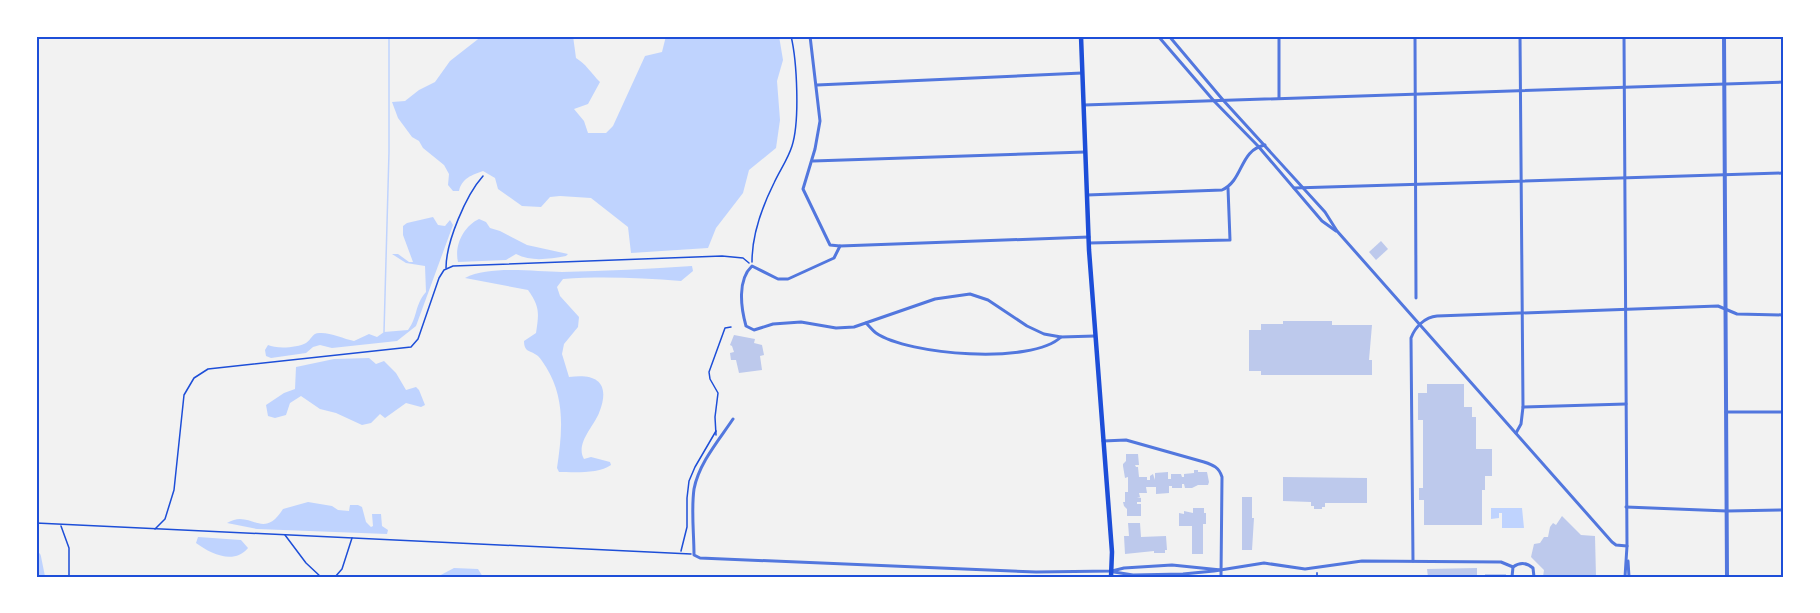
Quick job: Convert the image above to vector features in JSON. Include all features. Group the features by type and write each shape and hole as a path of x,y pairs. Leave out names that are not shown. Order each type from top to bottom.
{"main road":[{"path":"1081,36 1089,243 1111,574"}],"street":[{"path":"810,36 820,121 813,161 803,189 827,242 832,246 1089,237"},
{"path":"1158,36 1214,101 1258,146 1322,221 1337,231"},
{"path":"1169,36 1223,100 1325,212 1337,231 1419,325 1612,542 1616,545 1627,546"},
{"path":"1279,36 1279,98"},
{"path":"1415,36 1416,298"},
{"path":"1516,433 1521,424 1522,407 1520,36"},
{"path":"1624,36 1626,507 1629,577"},
{"path":"1724,36 1727,577"},
{"path":"817,85 1082,73"},
{"path":"1084,105 1415,96 1784,82"},
{"path":"1087,195 1215,192 1228,188 1236,179 1248,153 1258,146 1265,145"},
{"path":"813,161 1085,152"},
{"path":"1294,188 1784,173"},
{"path":"1089,243 1230,240 1228,188"},
{"path":"840,246 834,258 788,279 778,279 752,266 745,274 742,285 745,322 748,328 753,330 772,324 801,322 842,328 935,299 970,294 988,300 1034,331 1061,337 1095,336"},
{"path":"1413,561 1411,338 1413,331 1431,316 1718,306 1737,314 1784,315"},
{"path":"866,322 875,333 890,339 915,346 968,354 1007,354 1035,350 1051,345 1061,337"},
{"path":"1522,407 1626,404"},
{"path":"1726,412 1784,412"},
{"path":"733,419 701,469 694,489 694,555 700,558 1134,575 1183,574 1264,563 1305,569 1362,561 1501,562 1513,567"},
{"path":"1103,441 1126,440 1204,462 1220,470 1222,477 1221,577"},
{"path":"1626,507 1727,511 1784,510"},
{"path":"1624,577 1627,552"},
{"path":"1513,567 1526,563 1533,568 1534,577"},
{"path":"1111,574 1124,568 1172,565 1221,570"},
{"path":"1512,577 1513,567"}],"path":[{"path":"752,266 753,241 761,214 773,183 793,144 796,119 796,59 791,36"},
{"path":"155,529 165,519 174,490 184,395 194,378 216,367 411,347 418,339 439,278 446,268 450,247 467,196 483,176"},
{"path":"446,268 519,263 722,256 743,258 752,266"},
{"path":"717,441 715,417 718,393 710,379 710,369 723,331 731,327"},
{"path":"36,523 688,553"},
{"path":"61,525 69,548 69,577"},
{"path":"285,535 306,563 321,577"},
{"path":"335,577 342,570 352,538"}],"water":[{"path":"482,36 573,36 576,58 600,82 588,104 574,109 584,121 588,133 606,133 613,126 645,56 662,52 666,36 779,36 783,60 777,81 780,120 776,148 749,170 743,193 716,228 708,248 631,253 628,227 591,198 550,197 541,207 522,206 498,189 495,178 483,171 465,180 459,191 453,191 448,185 449,174 444,165 412,137 398,118 392,102 405,101 419,90 435,82 450,61"},
{"path":"433,217 438,225 445,226 450,220 453,225 416,326 397,341 332,348 320,345 306,353 271,358 266,356 265,350 268,345 297,346 306,343 318,333 354,341 369,334 377,337 384,332 408,330 426,292 425,266 406,263 392,254 398,254 409,262 413,262 403,235 403,226"},
{"path":"479,219 486,222 490,228 527,245 568,254 540,259 516,254 506,260 458,262 457,249 461,237 469,226"},
{"path":"692,266 693,271 681,281 578,278 563,279 557,287 560,296 579,317 578,327 564,344 562,354 569,377 594,379 602,387 602,403 599,413 583,441 582,453 584,459 591,457 610,462 611,465 593,471 559,472 557,468 561,417 557,392 542,361 524,345 524,341 536,333 538,315 535,301 528,290 465,278 500,270 562,272"},
{"path":"369,358 376,364 384,361 396,373 406,390 416,387 425,405 421,407 406,403 385,418 380,414 371,423 362,425 336,413 320,409 301,396 290,403 286,415 275,418 268,416 266,405 284,393 295,389 296,367 334,359"},
{"path":"308,502 349,511 350,505 358,505 362,507 366,522 371,527 373,526 372,514 381,514 382,526 388,530 387,534 257,529 227,523 235,519 243,519 262,524 269,523 283,509"},
{"path":"1491,508 1522,508 1524,528 1502,528 1502,513 1499,513 1499,518 1491,519"},
{"path":"198,537 241,540 248,548 236,556 222,556 196,543"},
{"path":"454,568 478,569 483,577 437,577"}],"building":[{"path":"1381,241 1388,249 1376,260 1369,252"},
{"path":"1283,321 1332,321 1332,325 1372,325 1369,360 1372,360 1372,375 1261,375 1261,371 1249,371 1249,330 1261,330 1261,324 1283,324"},
{"path":"734,335 755,339 754,343 762,345 764,355 760,356 762,370 739,373 736,360 731,360 730,353 734,352 730,345"},
{"path":"1427,384 1464,384 1464,407 1472,407 1472,417 1476,417 1476,449 1492,449 1492,476 1485,476 1485,490 1482,490 1482,525 1424,525 1424,500 1419,500 1419,488 1423,488 1423,420 1418,420 1418,393 1427,393"},
{"path":"1126,454 1138,454 1139,465 1135,465 1138,467 1139,477 1147,477 1147,480 1150,480 1153,474 1155,480 1155,473 1168,472 1168,479 1171,479 1171,474 1181,474 1184,477 1184,474 1198,470 1198,472 1207,472 1208,485 1198,485 1192,488 1185,488 1184,484 1182,488 1169,486 1169,493 1156,494 1156,487 1146,487 1147,493 1139,493 1140,497 1137,497 1141,498 1141,502 1137,504 1141,504 1141,516 1127,516 1127,509 1123,502 1125,502 1125,492 1128,492 1128,477 1125,478 1123,466"},
{"path":"1283,477 1367,478 1367,503 1325,503 1322,509 1314,509 1311,502 1283,501"},
{"path":"1242,497 1252,497 1252,518 1254,518 1252,550 1242,550"},
{"path":"1193,508 1204,508 1204,513 1206,513 1206,524 1203,524 1203,554 1192,554 1192,526 1179,526 1179,513 1184,514 1184,511 1193,513"},
{"path":"1562,516 1581,535 1595,536 1596,577 1543,577 1544,570 1531,557 1534,544 1548,537 1550,527 1553,523 1556,525"},
{"path":"1128,523 1140,523 1141,537 1166,536 1167,550 1165,553 1154,553 1154,551 1125,554 1124,536 1129,536"},
{"path":"1477,568 1477,577 1428,577 1427,569"},
{"path":"1485,574 1506,574 1506,577 1485,577"}],"waterway":[{"path":"384,332 389,152 389,36"},
{"path":"36,557 40,577"}]}
